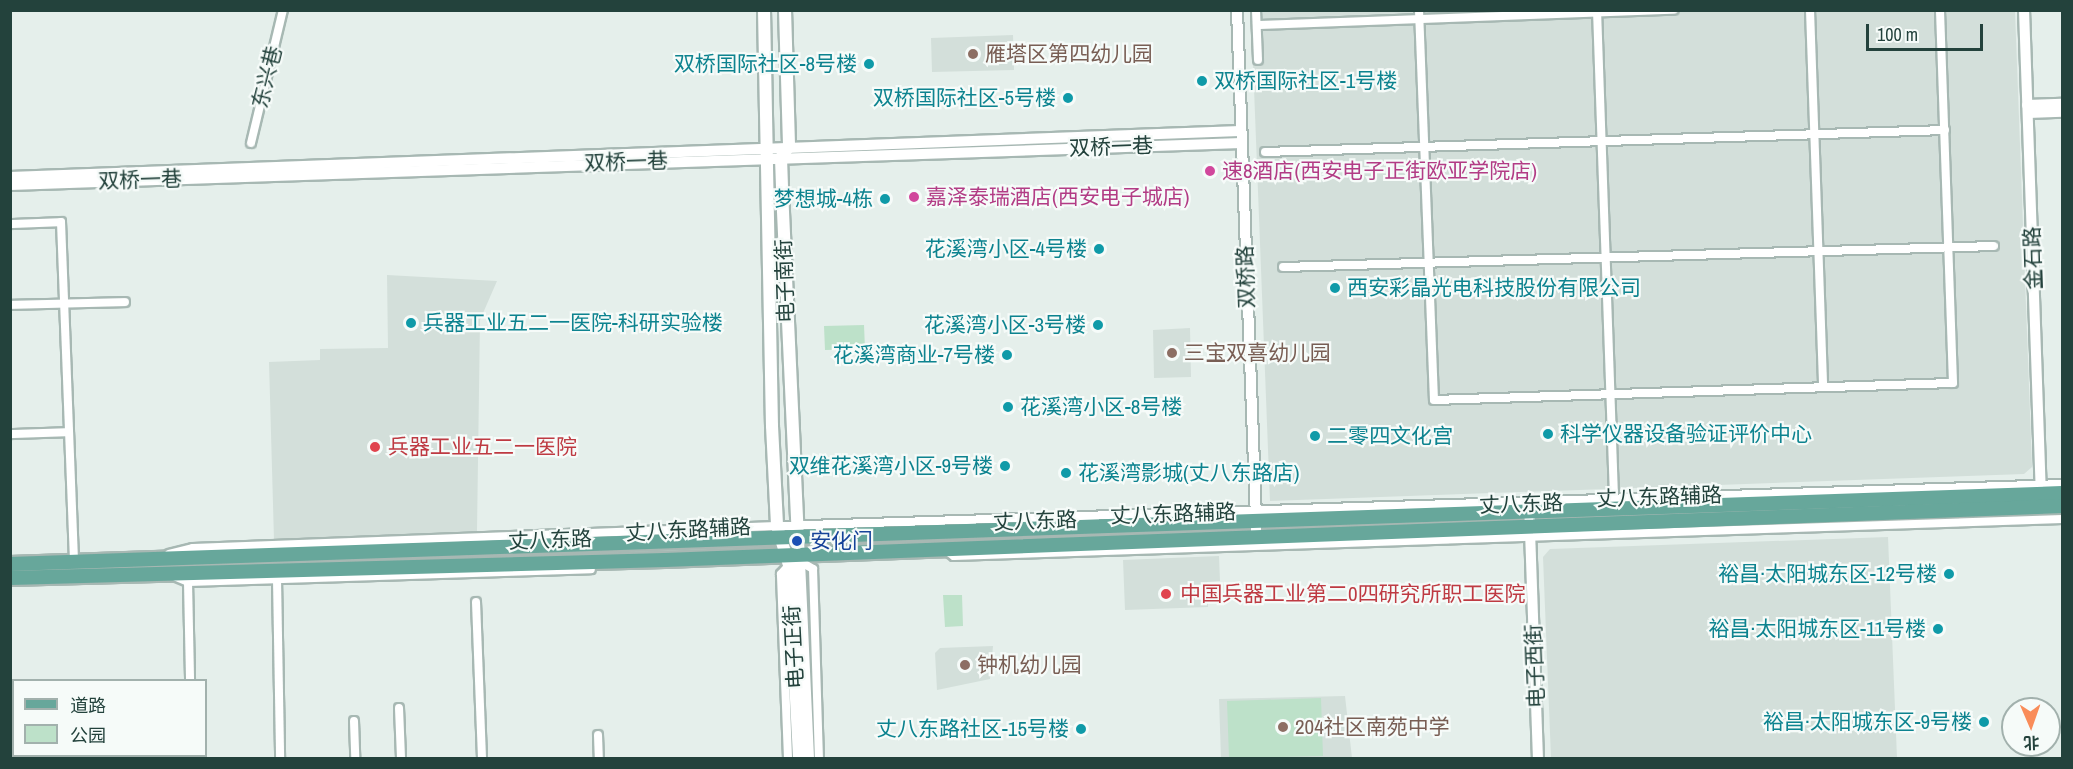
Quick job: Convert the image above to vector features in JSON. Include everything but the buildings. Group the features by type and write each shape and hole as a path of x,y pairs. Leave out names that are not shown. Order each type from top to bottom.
{"main road":[{"name":"电子南街","path":"764,10 778,532"},
{"path":"781,158 789,146 785,10"},
{"name":"电子南街","path":"781,158 796,531 795,559"},
{"name":"丈八东路","path":"10,564 142,561 384,547 796,531 1256,527 1530,518 2062,493"},
{"name":"丈八东路","path":"1530,518 1614,503 2041,494 2062,506"},
{"name":"丈八东路","path":"10,578 665,560 795,559 938,546 1011,548 1256,527"},
{"name":"电子正街","path":"778,532 795,559 808,759"},
{"name":"电子正街","path":"795,559 800,759"}],"street":[{"name":"东兴巷","path":"251,143 283,10"},
{"name":"双桥路","path":"1237,10 1240,143 1256,527"},
{"path":"1256,10 1258,60"},
{"path":"1257,25 1419,15 1674,10"},
{"path":"1810,10 1823,386"},
{"path":"1419,15 1426,148 1434,400 1953,382 1940,10"},
{"name":"金石路","path":"2024,10 2041,494"},
{"path":"1598,12 1614,503"},
{"path":"2028,109 2062,104"},
{"path":"2028,109 2062,112"},
{"path":"1265,152 1945,130"},
{"name":"双桥一巷","path":"10,184 767,153 789,146 1240,131"},
{"name":"双桥一巷","path":"10,177 767,153 781,158 1240,143"},
{"path":"10,224 61,222 74,562"},
{"path":"1283,267 1948,245 1994,246"},
{"path":"10,305 125,302"},
{"path":"10,434 69,432"},
{"path":"2041,494 2062,483"},
{"name":"丈八东路辅路","path":"1256,527 1530,518 2062,519"},
{"name":"电子西街","path":"1530,518 1538,759"},
{"path":"788,759 781,574 795,559 813,569 819,759"},
{"name":"丈八东路辅路","path":"168,574 188,582 644,567 665,560"},
{"path":"277,579 280,759"},
{"path":"188,582 190,679"},
{"path":"476,602 482,759"},
{"path":"399,708 401,759"},
{"path":"354,721 355,759"},
{"path":"598,735 598,759"}],"shaded area":[{"path":"1251,11 2015,11 2032,467 2024,474 1270,501"},
{"name":"雁塔区第四幼儿园","path":"1013,35 1014,70 932,72 931,38"},
{"name":"兵器工业五二一医院","path":"387,275 497,281 480,320 477,531 274,540 269,362 320,360 320,349 388,348"},
{"name":"三宝双喜幼儿园","path":"1190,328 1191,377 1154,378 1153,330"},
{"path":"1888,537 1897,758 1551,758 1543,557 1550,549"},
{"name":"中国兵器工业第二0四研究所职工医院","path":"1219,556 1220,581 1207,582 1208,607 1125,610 1123,560"},
{"name":"钟机幼儿园","path":"993,646 990,679 937,690 935,653 940,648"},
{"name":"204社区南苑中学","path":"1345,696 1352,758 1221,758 1219,699"}],"green space":[{"path":"864,325 865,349 825,350 824,326"},
{"path":"943,595 962,595 963,626 945,627"},
{"name":"204社区南苑中学","path":"1321,698 1323,756 1229,758 1227,701"}],"place":[{"name":"雁塔区第四幼儿园","path":"973,54"},
{"name":"双桥国际社区-8号楼","path":"869,64"},
{"name":"双桥国际社区-1号楼","path":"1202,81"},
{"name":"双桥国际社区-5号楼","path":"1068,98"},
{"name":"速8酒店(西安电子正街欧亚学院店)","path":"1210,171"},
{"name":"嘉泽泰瑞酒店(西安电子城店)","path":"914,197"},
{"name":"梦想城-4栋","path":"885,199"},
{"name":"花溪湾小区-4号楼","path":"1099,249"},
{"name":"西安彩晶光电科技股份有限公司","path":"1335,288"},
{"name":"兵器工业五二一医院-科研实验楼","path":"411,323"},
{"name":"花溪湾小区-3号楼","path":"1098,325"},
{"name":"三宝双喜幼儿园","path":"1172,353"},
{"name":"花溪湾商业-7号楼","path":"1007,355"},
{"name":"花溪湾小区-8号楼","path":"1008,407"},
{"name":"科学仪器设备验证评价中心","path":"1548,434"},
{"name":"二零四文化宫","path":"1315,436"},
{"name":"兵器工业五二一医院","path":"375,447"},
{"name":"双维花溪湾小区-9号楼","path":"1005,466"},
{"name":"花溪湾影城(丈八东路店)","path":"1066,473"},
{"name":"安化门","path":"797,541"},
{"name":"裕昌·太阳城东区-12号楼","path":"1949,574"},
{"name":"中国兵器工业第二0四研究所职工医院","path":"1166,594"},
{"name":"裕昌·太阳城东区-11号楼","path":"1938,629"},
{"name":"钟机幼儿园","path":"965,665"},
{"name":"裕昌·太阳城东区-9号楼","path":"1984,722"},
{"name":"204社区南苑中学","path":"1283,727"},
{"name":"丈八东路社区-15号楼","path":"1081,729"}]}
